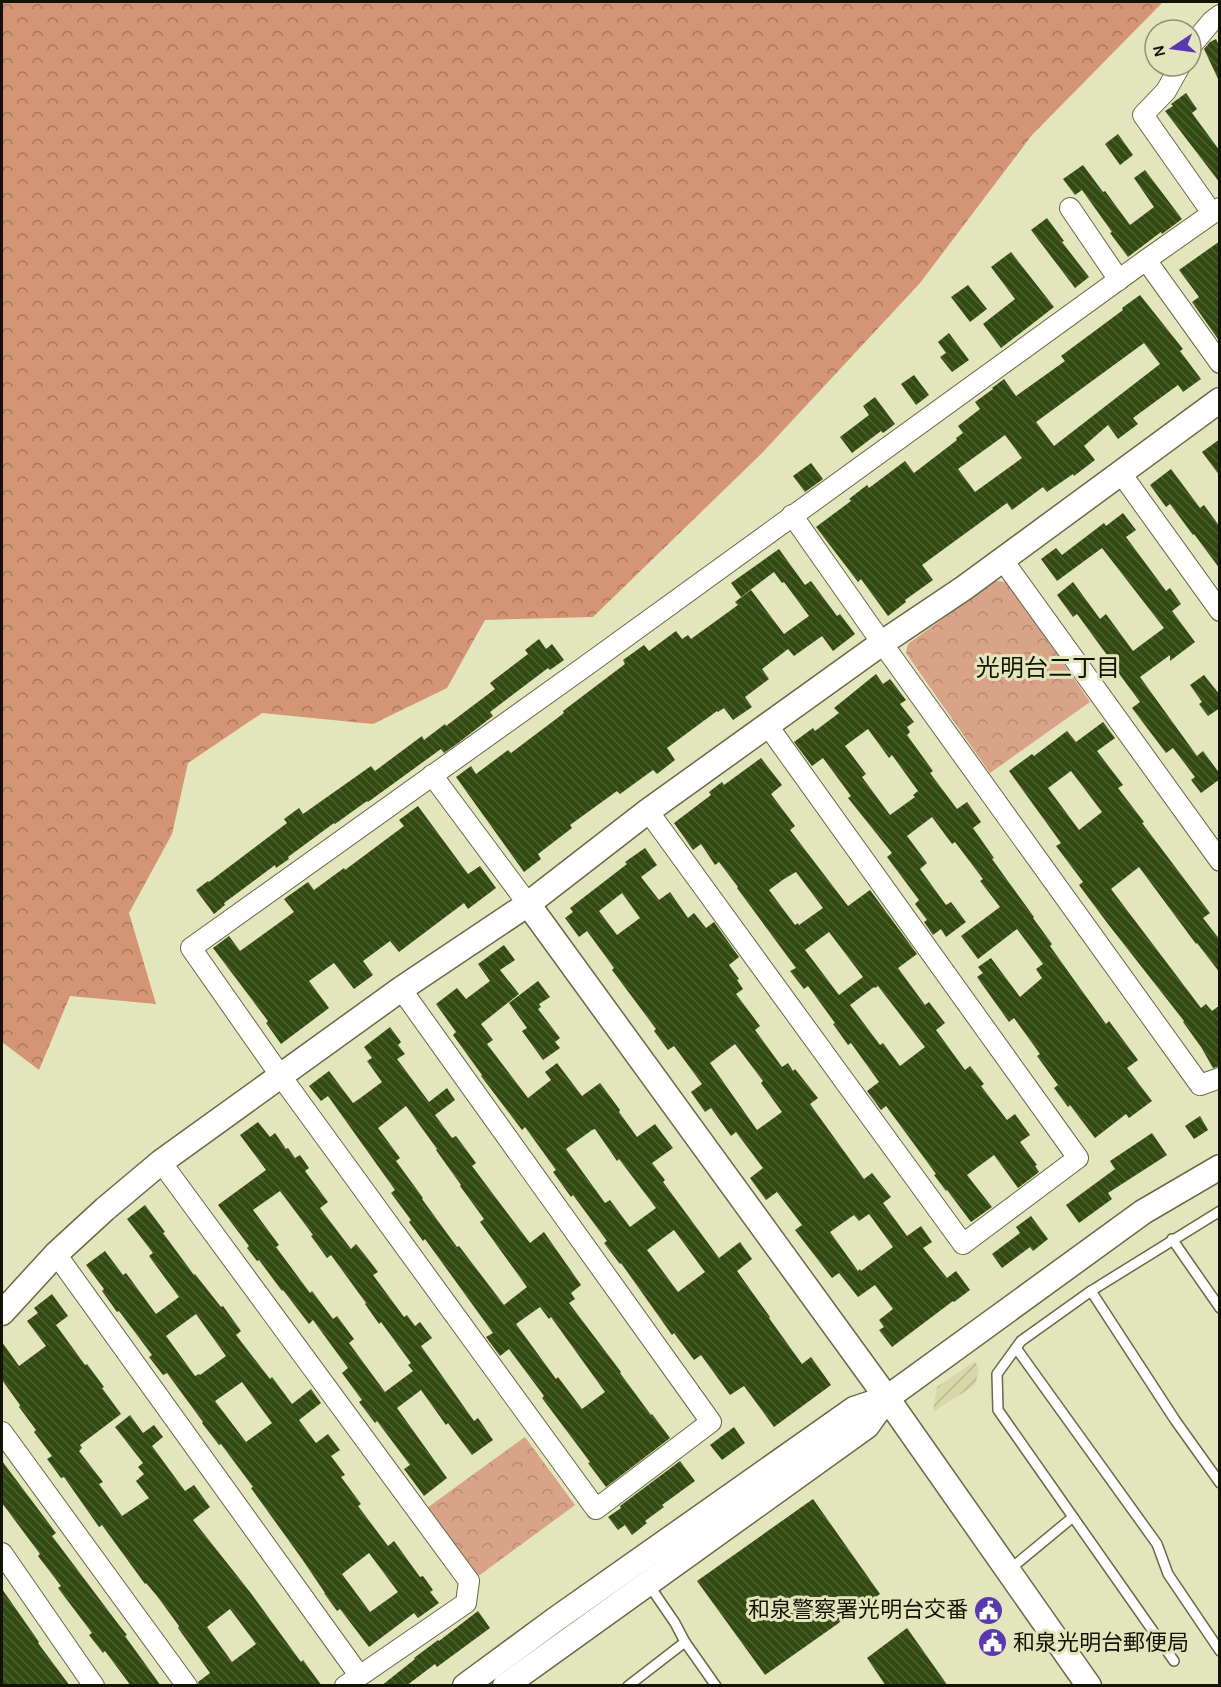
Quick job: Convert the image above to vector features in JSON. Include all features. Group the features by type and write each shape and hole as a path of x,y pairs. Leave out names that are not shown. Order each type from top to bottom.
{"street":[{"path":"1203,32 1220,15"},
{"path":"401,989 711,1422 596,1509 280,1075 191,948 1216,211 1143,115 1166,91 1173,78"},
{"path":"1070,208 1119,280"},
{"path":"1146,260 1220,363"},
{"path":"2,1313 56,1254 161,1162 401,989 528,904 648,811 963,588 1220,400"},
{"path":"1120,472 1220,611"},
{"path":"792,515 882,644 1200,1085 1220,1078"},
{"path":"1002,559 1220,861"},
{"path":"648,811 963,1244 1078,1158 768,726"},
{"path":"432,776 528,904 887,1398 1089,1686"},
{"path":"56,1254 352,1680 466,1603 469,1581 161,1162"},
{"path":"465,1686 854,1409 887,1398 1143,1212 1220,1167"},
{"path":"505,1686 867,1426 887,1398"},
{"path":"2,1432 187,1686"},
{"path":"2,1553 94,1686"}],"lane":[{"path":"1174,1661 998,1410 997,1374 1021,1341 1091,1291 1220,1211"},
{"path":"1172,1239 1220,1308"},
{"path":"1091,1291 1174,1420 1220,1483"},
{"path":"1016,1348 1157,1544 1168,1574 1220,1651"},
{"path":"1008,1572 1073,1517"},
{"path":"648,1583 716,1686"},
{"path":"628,1686 685,1642"}],"shaded area":[{"path":"975,1361 979,1370 975,1385 933,1412 937,1387"}],"green space":[{"path":"2,2 1163,2 1147,18 1143,18 1143,22 1032,135 920,283 761,454 593,617 485,620 447,688 373,724 262,713 188,763 172,834 129,913 156,1004 70,996 39,1070 2,1042"},
{"path":"995,581 1007,582 1090,702 990,773 906,653 908,644"},
{"path":"525,1437 575,1505 477,1577 427,1508"}],"building":[{"path":"1216,39 1220,48 1220,83 1204,49"},
{"path":"1186,93 1197,109 1192,113 1220,151 1220,183 1165,111"},
{"path":"1118,134 1133,155 1120,165 1105,144"},
{"path":"1083,165 1130,225 1154,207 1134,178 1145,170 1182,219 1128,257 1082,190 1075,195 1063,179"},
{"path":"1047,218 1089,277 1075,288 1031,230"},
{"path":"1220,241 1220,342 1192,302 1199,297 1179,270"},
{"path":"1011,252 1054,307 1001,348 983,324 1015,299 991,267"},
{"path":"968,285 987,309 970,322 951,297"},
{"path":"1140,295 1183,349 1180,351 1201,379 1183,392 1178,385 1133,418 1138,424 1118,439 1108,425 1084,446 1095,460 1074,476 1073,474 1047,492 1043,487 1012,510 1007,503 922,565 933,580 905,600 906,602 888,616 861,579 858,582 816,527 851,501 849,499 867,485 869,488 905,461 914,473 957,440 956,438 963,433 958,426 980,409 975,402 992,388 1004,379 1016,396 1065,361 1061,356 1123,310 1122,308","holes":["1144,343 1160,364 1054,446 1036,422","1005,435 1022,458 975,492 958,469"]},
{"path":"949,333 969,360 952,372 940,357 946,353 938,342"},
{"path":"914,375 929,395 916,405 901,384"},
{"path":"875,397 895,424 883,433 881,431 852,453 840,437 869,415 863,406"},
{"path":"1220,439 1220,476 1202,452"},
{"path":"811,463 823,479 805,492 793,476"},
{"path":"1171,469 1200,508 1204,505 1220,527 1220,569 1170,504 1166,507 1150,485"},
{"path":"1123,513 1136,530 1126,537 1166,591 1170,588 1181,604 1172,611 1195,642 1170,661 1170,655 1140,677 1197,756 1203,751 1220,774 1220,779 1201,793 1191,780 1195,777 1173,748 1166,753 1132,708 1140,702 1077,614 1073,617 1057,595 1073,582 1100,619 1106,614 1133,651 1164,628 1102,548 1057,581 1041,559 1056,548 1062,555 1104,523 1106,526"},
{"path":"779,549 805,585 811,581 837,616 840,614 855,634 833,651 822,636 794,656 788,649 762,669 769,679 745,697 752,707 733,720 724,708 717,711 667,748 675,760 657,774 653,770 620,794 617,791 570,825 572,828 538,854 541,859 524,872 456,777 471,766 476,774 508,750 511,753 625,664 623,660 644,645 649,651 676,631 682,639 688,635 691,639 738,605 735,602 751,590 784,634 809,616 774,572 741,597 731,583"},
{"path":"539,639 546,649 552,644 564,660 550,670 548,668 490,712 493,716 458,743 444,753 441,749 368,802 334,823 288,857 289,859 276,868 275,865 224,903 225,905 214,914 196,890 287,823 284,819 299,808 303,814 371,766 375,771 422,736 424,740 445,724 446,726 495,689 490,683 528,654 525,650"},
{"path":"876,674 883,684 890,679 906,700 900,704 914,722 907,727 910,732 907,735 933,771 930,773 957,809 967,802 981,822 973,828 994,858 992,859 1106,1024 1109,1021 1138,1060 1127,1068 1152,1101 1129,1118 1126,1114 1095,1138 1070,1105 1068,1107 1054,1088 1058,1085 1037,1056 1040,1054 1014,1018 1009,1022 977,977 983,973 978,967 991,958 1020,997 1042,978 1036,969 1043,964 1017,929 978,959 961,936 1000,907 980,881 983,879 955,842 952,844 932,817 907,836 927,863 920,869 946,905 951,902 966,922 946,937 941,929 933,935 924,922 927,920 915,904 919,900 887,857 892,853 848,798 851,796 823,758 812,766 794,742 813,728 815,731 839,713 834,708","holes":["868,729 889,758 892,755 918,791 913,795 915,797 890,815 862,777 866,774 845,746"]},
{"path":"1204,675 1220,695 1220,708 1208,716 1199,704 1202,702 1190,685"},
{"path":"1103,722 1115,738 1097,751 1123,785 1118,788 1144,822 1142,823 1210,913 1203,918 1220,940 1220,973 1139,867 1111,889 1201,1008 1206,1004 1212,1011 1220,1005 1220,1066 1213,1068 1184,1021 1079,885 1083,882 1056,846 1061,843 1009,771 1032,754 1034,756 1067,731 1076,742","holes":["1071,771 1102,812 1079,830 1048,788"]},
{"path":"761,758 782,785 771,794 795,826 790,830 848,906 870,890 917,954 898,968 925,1005 929,1002 945,1023 936,1030 965,1070 970,1066 984,1084 981,1086 1007,1120 1015,1114 1030,1135 1020,1142 1037,1165 1035,1166 1039,1172 1018,1188 994,1155 967,1175 992,1207 971,1222 934,1175 936,1174 886,1106 881,1110 867,1091 879,1082 851,1043 848,1045 808,986 804,989 790,971 796,968 738,887 719,862 715,865 701,844 693,850 674,823 711,795 709,792 722,782 724,785","holes":["796,872 823,908 799,925 798,923 795,925 769,890","829,932 863,977 839,995 805,950","878,986 925,1047 900,1066 883,1043 880,1045 850,1005"]},
{"path":"418,806 468,874 480,866 496,888 468,909 464,903 399,952 390,941 363,961 373,975 354,989 334,963 309,981 329,1008 281,1044 266,1023 268,1021 213,948 229,936 240,951 294,912 284,899 308,882 314,890 344,868 345,870 404,826 399,820"},
{"path":"645,848 657,865 641,877 659,900 670,892 688,918 694,913 706,928 714,922 739,957 729,965 743,989 736,994 760,1026 755,1030 782,1067 788,1063 793,1071 795,1069 818,1098 810,1104 864,1179 872,1173 891,1197 883,1203 907,1236 921,1226 932,1242 923,1248 947,1278 956,1271 970,1290 892,1347 879,1330 884,1327 879,1320 893,1309 875,1285 858,1297 839,1273 832,1278 795,1230 802,1225 777,1192 766,1200 750,1178 763,1168 736,1132 731,1136 711,1108 705,1112 691,1092 702,1084 674,1046 668,1050 654,1031 656,1029 612,970 614,968 587,931 579,937 565,918 573,912 570,908 627,864 625,862","holes":["622,893 640,918 617,935 599,911","735,1044 763,1081 761,1083 782,1112 757,1130 710,1063","869,1214 893,1247 861,1271 860,1269 858,1271 830,1232 854,1215 859,1221"]},
{"path":"504,945 515,960 500,970 519,994 481,1024 493,1040 487,1044 528,1098 551,1080 545,1072 557,1063 582,1096 600,1083 637,1137 655,1124 673,1148 652,1163 665,1180 663,1182 719,1258 740,1242 752,1259 737,1271 802,1364 811,1357 831,1385 774,1427 744,1386 730,1395 701,1355 694,1360 674,1333 672,1335 604,1243 607,1241 553,1172 556,1170 525,1127 522,1130 453,1035 456,1032 436,1004 457,988 466,999 490,981 478,964","holes":["595,1129 617,1161 619,1159 656,1208 630,1227 610,1200 605,1203 566,1149","674,1230 705,1272 678,1292 647,1250"]},
{"path":"538,981 550,997 539,1004 541,1007 538,1009 560,1038 555,1042 560,1048 543,1060 522,1031 527,1028 509,1003"},
{"path":"390,1027 401,1042 398,1045 405,1054 397,1059 429,1102 447,1088 455,1100 435,1115 452,1138 456,1136 462,1144 476,1163 472,1166 530,1243 544,1232 581,1285 571,1293 575,1299 569,1303 670,1438 606,1487 509,1349 500,1356 486,1337 493,1333 425,1239 423,1241 409,1222 411,1220 391,1193 395,1190 328,1096 321,1101 309,1086 329,1071 353,1103 359,1099 382,1082 367,1061 372,1058 364,1047","holes":["406,1106 484,1219 480,1222 527,1287 504,1305 422,1199 396,1161 400,1158 378,1128","540,1307 549,1319 551,1317 605,1392 582,1409 558,1377 556,1379 516,1324"]},
{"path":"1200,1116 1208,1130 1194,1139 1185,1126"},
{"path":"258,1122 270,1137 275,1133 295,1158 300,1155 309,1168 305,1171 328,1202 320,1208 351,1249 356,1244 365,1255 378,1272 373,1275 404,1317 407,1315 415,1326 420,1322 432,1338 421,1346 474,1421 478,1418 493,1440 472,1455 448,1423 446,1425 421,1390 397,1408 447,1478 424,1496 404,1469 410,1465 377,1421 375,1423 359,1402 362,1400 342,1373 348,1368 313,1320 309,1324 259,1260 257,1261 247,1248 249,1246 218,1205 266,1170 240,1135","holes":["280,1191 313,1235 311,1236 327,1258 331,1255 379,1324 381,1322 411,1363 408,1365 413,1371 385,1392 349,1343 354,1339 337,1316 333,1319 312,1291 310,1293 276,1247 279,1245 253,1210"]},
{"path":"1152,1133 1167,1155 1108,1193 1112,1199 1079,1223 1066,1205 1115,1169 1110,1161"},
{"path":"145,1205 194,1275 221,1307 223,1306 241,1331 236,1335 292,1404 311,1389 321,1403 299,1420 316,1443 328,1434 340,1450 331,1456 345,1475 341,1477 361,1504 358,1506 388,1546 394,1541 420,1577 423,1576 433,1590 430,1592 439,1603 418,1618 414,1613 369,1647 340,1609 337,1611 251,1488 253,1487 202,1423 167,1373 163,1375 149,1357 152,1355 119,1311 117,1312 102,1291 104,1289 86,1265 105,1251 123,1275 126,1273 156,1314 179,1297 149,1256 153,1253 127,1219","holes":["196,1314 226,1356 200,1375 195,1376 166,1336","242,1382 272,1423 246,1442 215,1401","369,1553 398,1592 370,1612 342,1574"]},
{"path":"1031,1216 1048,1239 1033,1251 1030,1247 1002,1268 992,1254 1020,1233 1016,1227"},
{"path":"52,1294 68,1316 56,1325 104,1387 102,1388 121,1414 80,1445 82,1448 79,1451 103,1482 99,1484 122,1516 149,1498 136,1481 144,1474 138,1467 143,1463 115,1427 130,1415 143,1433 154,1425 163,1437 152,1446 185,1491 194,1485 210,1507 193,1520 301,1662 303,1660 322,1686 199,1686 198,1682 210,1673 157,1596 145,1584 102,1525 99,1527 64,1477 61,1478 47,1459 52,1456 34,1432 36,1430 2,1380 2,1342 19,1366 46,1346 27,1321 38,1313 34,1308","holes":["230,1609 256,1644 232,1662 207,1627"]},
{"path":"734,1427 745,1443 722,1460 710,1445"},
{"path":"2,1461 56,1533 52,1536 127,1635 125,1636 161,1686 131,1686 105,1651 103,1653 89,1635 92,1633 58,1588 61,1586 38,1556 40,1554 2,1503"},
{"path":"680,1461 695,1481 662,1505 664,1507 645,1521 647,1523 632,1535 625,1525 618,1530 608,1517"},
{"path":"813,1499 880,1594 765,1675 697,1581"},
{"path":"2,1589 38,1643 70,1686 2,1686"},
{"path":"478,1611 490,1628 437,1667 435,1664 406,1686 381,1686 414,1658"},
{"path":"907,1628 948,1686 886,1686 867,1658"}],"place":[{"name":"和泉警察署光明台交番","path":"989,1610"},
{"name":"和泉光明台郵便局","path":"992,1643"}],"district":[{"name":"光明台二丁目","path":"1048,668"}]}
